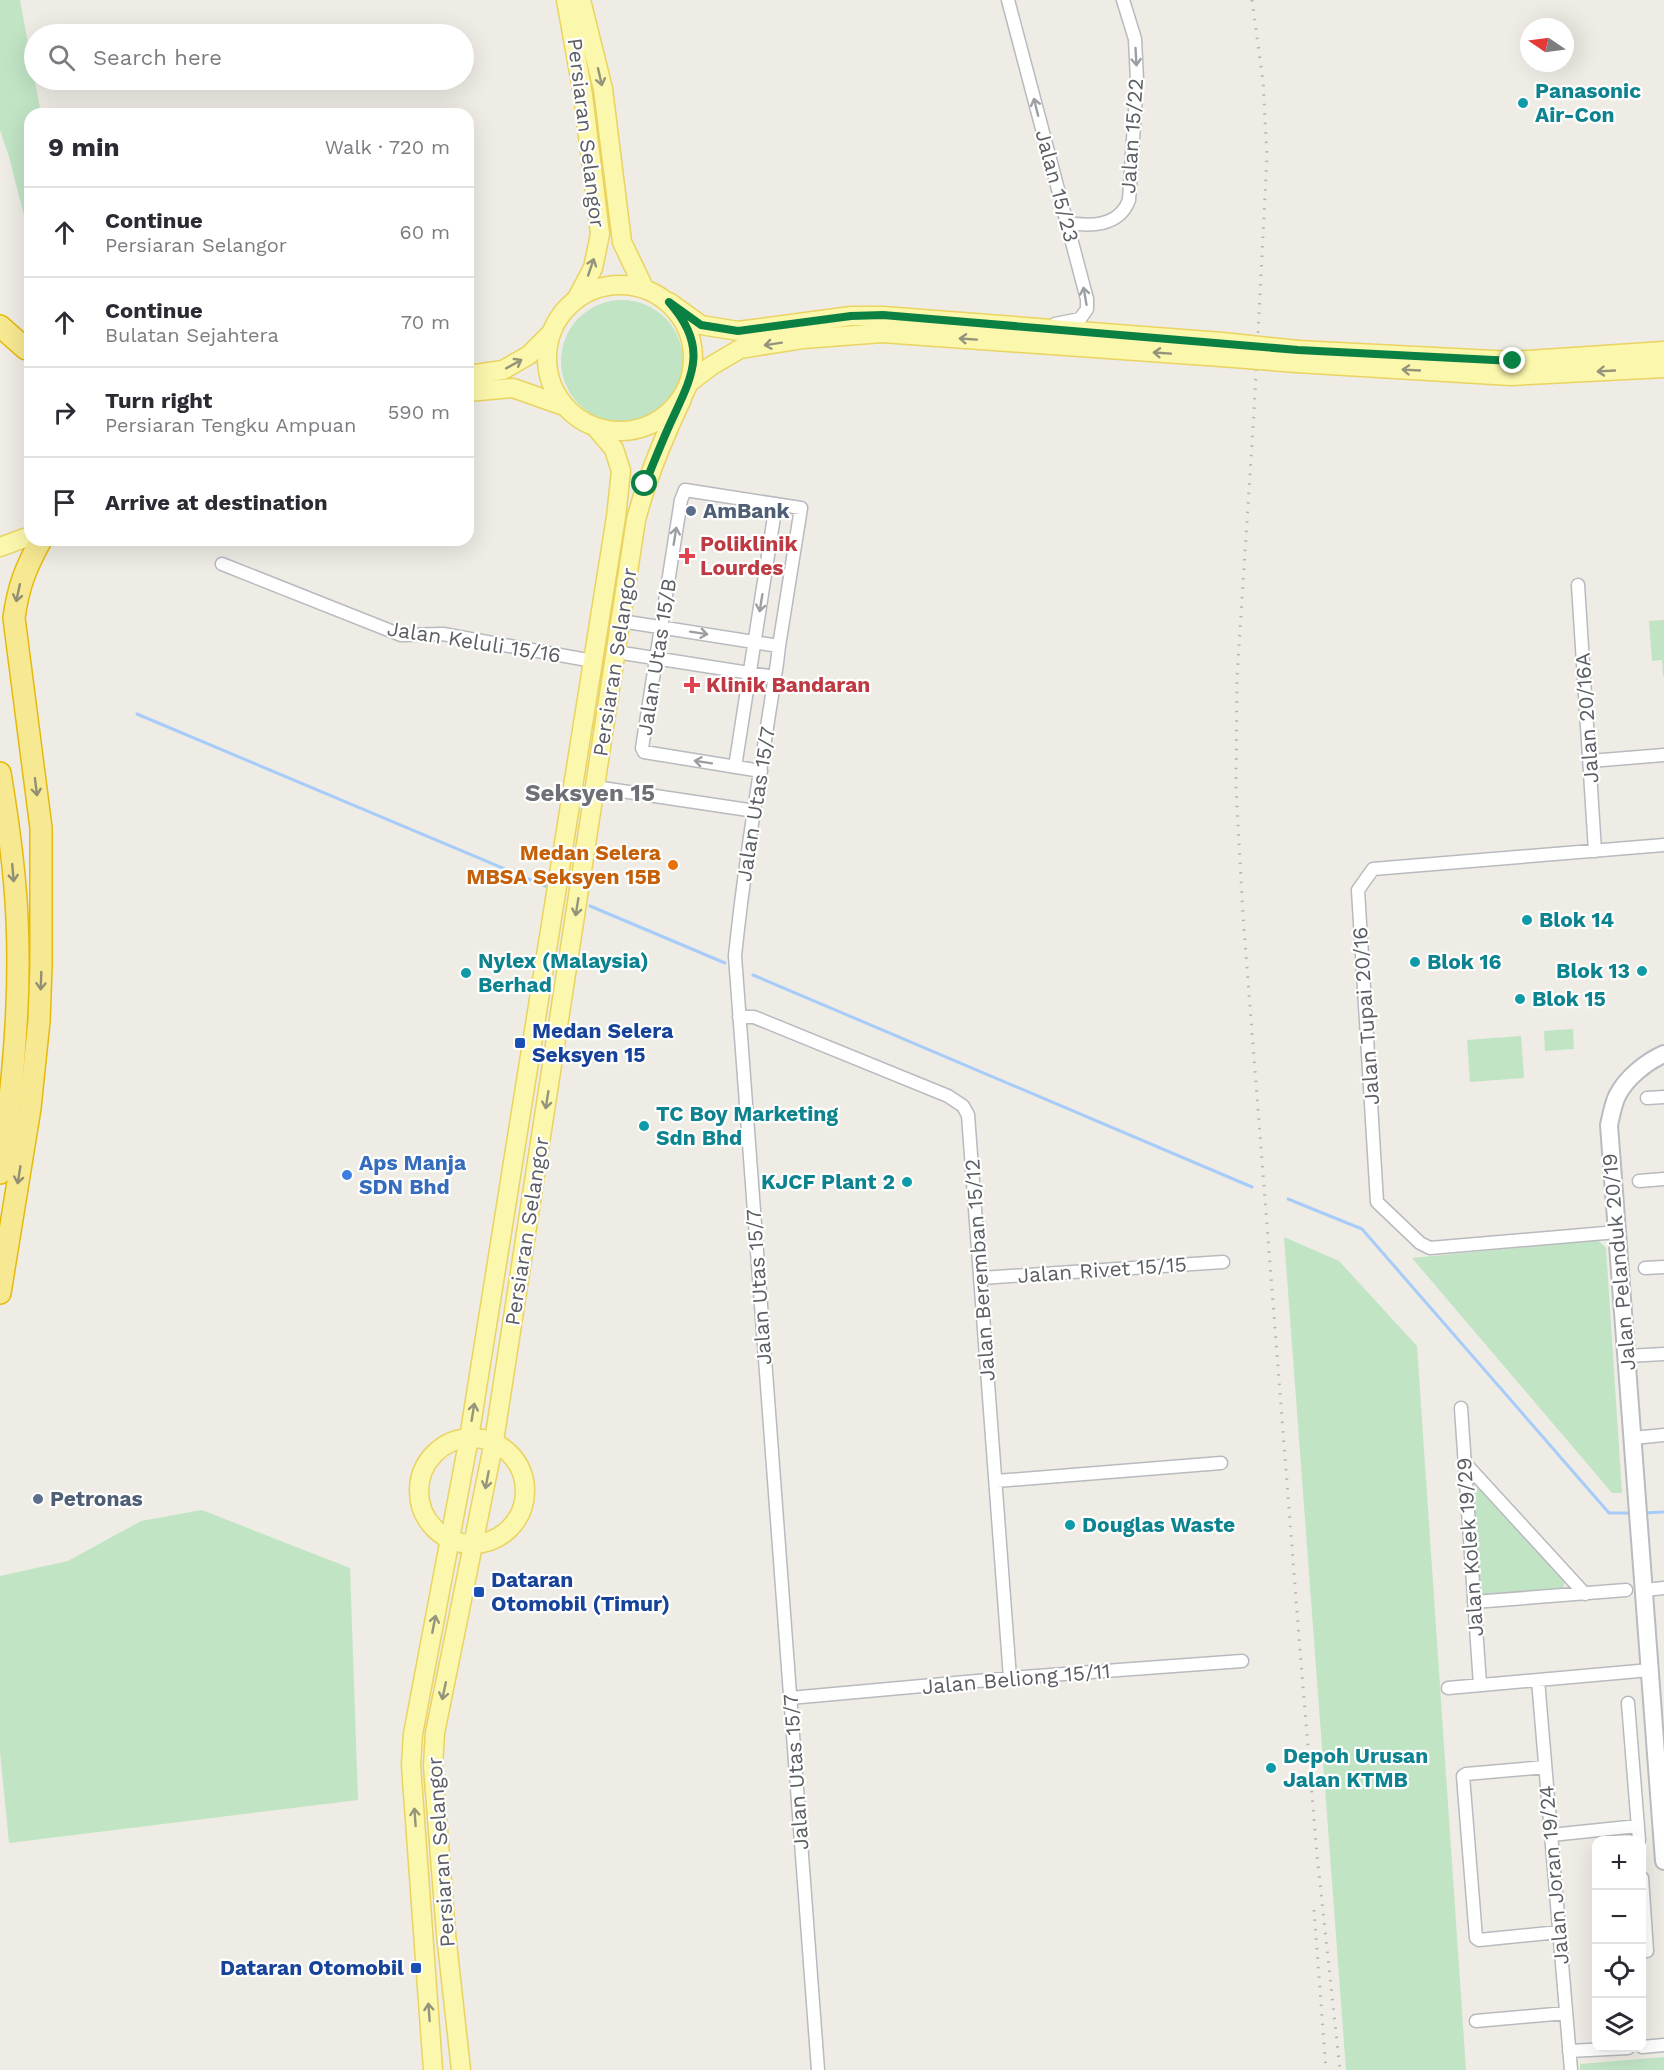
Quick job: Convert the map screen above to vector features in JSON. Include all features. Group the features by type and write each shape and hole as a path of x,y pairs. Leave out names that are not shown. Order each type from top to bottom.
{"highway":[{"path":"0,326 24,347"},
{"path":"0,1293 30,1108 39,1021 41,828 14,618 18,591 28,562 37,546"},
{"path":"0,773 8,825 17,918 17,1021 0,1173"},
{"path":"17,1021 27,1053 30,1108"}],"main road":[{"name":"Persiaran Selangor","path":"566,0 583,95 600,234 592,268 578,298"},
{"name":"Persiaran Selangor","path":"581,0 603,89 622,242 644,288"},
{"path":"669,302 689,330 693,347 694,365 690,382 682,399 669,414 635,431 616,432 597,429 574,416 564,406 551,384 547,359 551,333 557,320 578,298 598,288 621,284 644,288 669,302 701,325 738,331 851,316 883,315 1027,327 1221,350 1511,376 1664,368"},
{"path":"474,374 502,370 529,356 551,333"},
{"path":"690,382 740,349 854,334 882,333 1221,350"},
{"path":"0,342 24,350"},
{"path":"1298,357 1513,361 1664,351"},
{"path":"474,391 513,388 564,406"},
{"name":"Persiaran Selangor","path":"461,2070 446,1934 433,1750 494,1441 636,520 645,484 682,399"},
{"name":"Persiaran Selangor","path":"433,2070 411,1765 413,1734 469,1437 616,517 621,471 614,449 597,429"},
{"path":"0,547 24,538"},
{"path":"469,1437 494,1441 509,1452 520,1466 525,1483 525,1501 518,1517 507,1531 492,1540 475,1544 450,1539 436,1530 425,1517 420,1501 419,1484 425,1466 436,1451 451,1441 469,1437"}],"street":[{"name":"Jalan 15/23","path":"1008,0 1087,299 1087,309 1080,319 1027,327"},
{"name":"Jalan 15/22","path":"1065,222 1087,225 1109,221 1120,216 1129,200 1137,80 1135,39 1123,0"},
{"name":"Jalan Utas 15/B","path":"761,771 644,752 642,748 681,500 685,490 801,508"},
{"path":"735,767 776,504"},
{"name":"Jalan Utas 15/7","path":"801,508 740,906 735,956 818,2070"},
{"name":"Jalan Keluli 15/16","path":"222,564 401,635 443,634 593,661"},
{"name":"Jalan 20/16A","path":"1578,585 1595,851"},
{"path":"621,621 779,646"},
{"path":"616,652 775,677"},
{"path":"1590,761 1664,755"},
{"path":"595,787 755,811"},
{"name":"Jalan Tupai 20/16","path":"1617,1232 1430,1248 1420,1243 1377,1202 1358,890 1373,869 1664,845"},
{"name":"Jalan Beremban 15/12","path":"739,1017 754,1017 948,1096 963,1106 968,1115 1010,1678"},
{"name":"Jalan Pelanduk 20/19","path":"1664,1054 1653,1059 1633,1075 1617,1096 1608,1125 1634,1438 1650,1670 1660,1759 1664,1852"},
{"path":"1647,1098 1664,1097"},
{"path":"1639,1181 1664,1179"},
{"name":"Jalan Rivet 15/15","path":"981,1278 1223,1262"},
{"path":"1645,1268 1664,1267"},
{"path":"1627,1356 1664,1354"},
{"name":"Jalan Kolek 19/29","path":"1461,1408 1480,1685"},
{"path":"1634,1438 1664,1435"},
{"path":"996,1481 1221,1462"},
{"path":"1464,1462 1585,1594"},
{"path":"1645,1590 1664,1588"},
{"path":"1474,1602 1626,1590"},
{"name":"Jalan Beliong 15/11","path":"790,1698 1010,1678 1242,1661"},
{"path":"1448,1688 1650,1670"},
{"name":"Jalan Joran 19/24","path":"1538,1680 1571,2070"},
{"path":"1628,1703 1639,1836"},
{"path":"1545,1767 1463,1776 1476,1938 1479,1940 1559,1932"},
{"path":"1551,1835 1638,1826"},
{"path":"1642,1890 1647,1951"},
{"path":"1476,2021 1566,2013"},
{"path":"1646,2047 1664,2045"},
{"path":"1569,2051 1592,2050"}],"green space":[{"path":"0,0 20,0 24,24 24,90 37,90 40,108 24,108 24,216 0,130"},
{"path":"622,300 645,304 665,318 679,338 683,361 679,384 665,404 645,418 622,422 599,418 579,404 565,384 561,361 565,338 579,318 599,304"},
{"path":"1664,620 1663,676 1662,660 1652,661 1649,621"},
{"path":"1573,1029 1574,1049 1545,1051 1544,1031"},
{"path":"1521,1036 1524,1078 1470,1082 1467,1040"},
{"path":"1284,1237 1339,1261 1417,1346 1466,2070 1346,2070"},
{"path":"1598,1240 1606,1248 1622,1493 1612,1493 1412,1258"},
{"path":"1481,1486 1566,1578 1562,1591 1486,1597 1479,1590 1473,1492"},
{"path":"202,1510 350,1568 358,1800 9,1843 0,1752 0,1576 68,1561 141,1521"},
{"path":"1664,2057 1664,2070 1580,2070 1580,2064"}],"waterway":[{"path":"137,714 550,888"},
{"path":"590,906 725,963"},
{"path":"753,975 1252,1187"},
{"path":"1288,1199 1362,1229 1609,1513 1634,1513"},
{"path":"1643,1513 1664,1512"}],"railway":[{"path":"1252,0 1263,81 1267,156 1237,677 1236,787 1243,916 1300,1650 1317,1855 1340,2070"},
{"path":"1314,1910 1326,2070"}],"place":[{"name":"Panasonic Air-Con","path":"1523,103"},
{"name":"AmBank","path":"691,511"},
{"name":"Poliklinik Lourdes","path":"687,556"},
{"name":"Klinik Bandaran","path":"692,685"},
{"name":"Medan Selera MBSA Seksyen 15B","path":"673,865"},
{"name":"Blok 14","path":"1527,920"},
{"name":"Blok 16","path":"1415,962"},
{"name":"Blok 13","path":"1642,971"},
{"name":"Nylex (Malaysia) Berhad","path":"466,973"},
{"name":"Blok 15","path":"1520,999"},
{"name":"Medan Selera Seksyen 15","path":"520,1043"},
{"name":"TC Boy Marketing Sdn Bhd","path":"644,1126"},
{"name":"Aps Manja SDN Bhd","path":"347,1175"},
{"name":"KJCF Plant 2","path":"907,1182"},
{"name":"Petronas","path":"38,1499"},
{"name":"Douglas Waste","path":"1070,1525"},
{"name":"Dataran Otomobil (Timur)","path":"479,1592"},
{"name":"Depoh Urusan Jalan KTMB","path":"1271,1768"},
{"name":"Dataran Otomobil","path":"416,1968"}],"district":[{"name":"Seksyen 15","path":"590,793"}],"route":[{"path":"645,484 690,382 694,365 689,330 669,302 701,325 738,331 851,316 883,315 1298,350 1513,361"}]}
